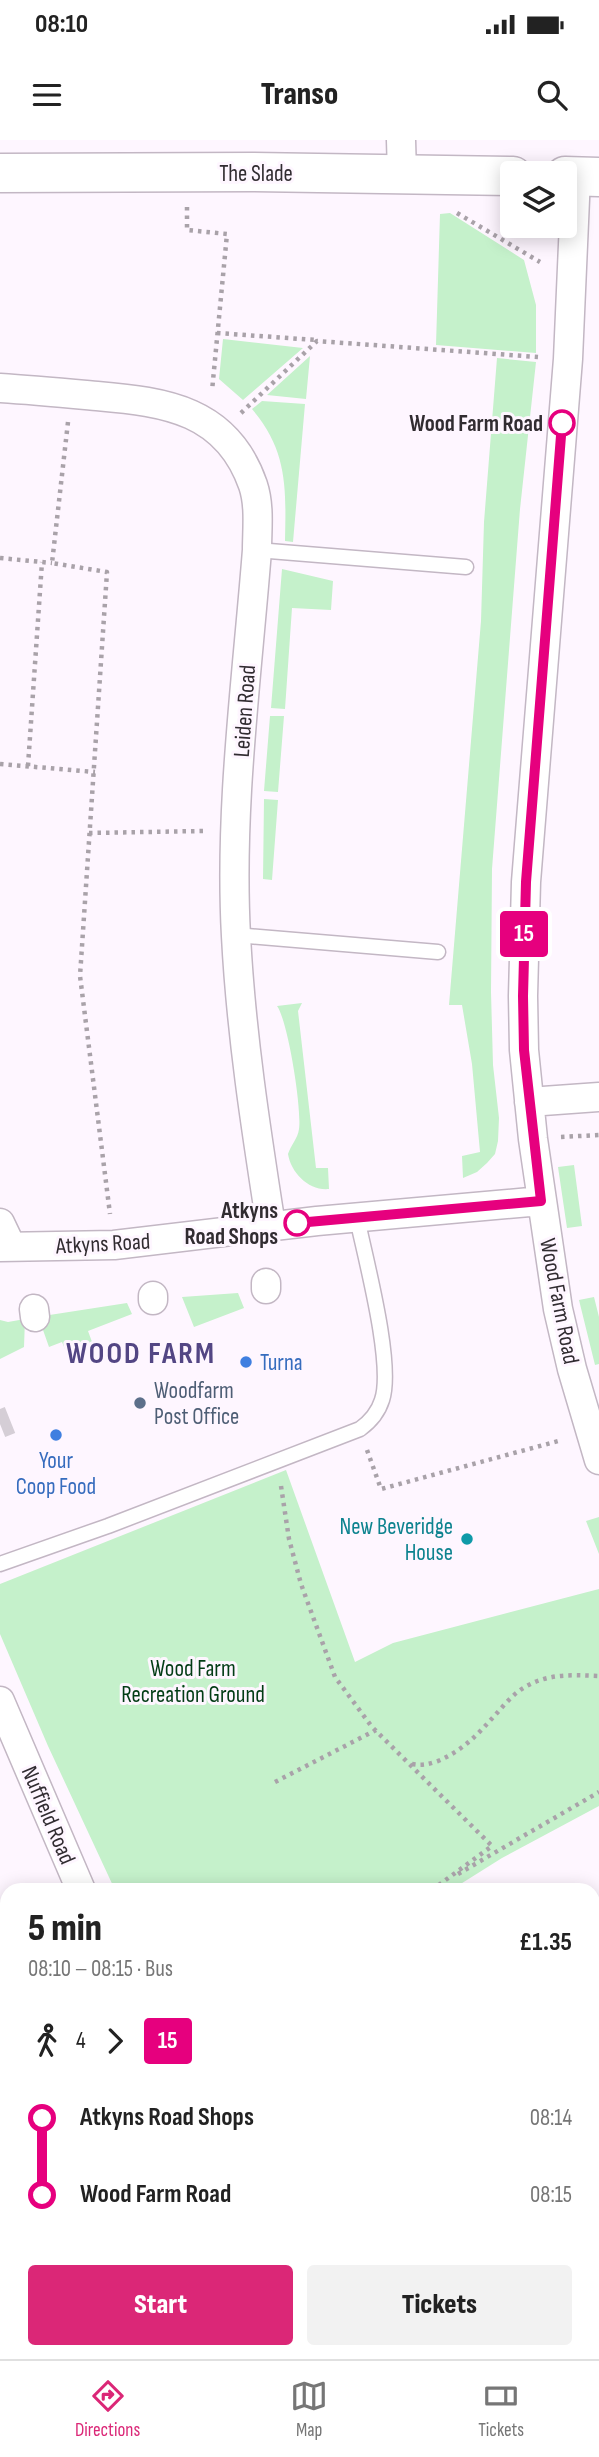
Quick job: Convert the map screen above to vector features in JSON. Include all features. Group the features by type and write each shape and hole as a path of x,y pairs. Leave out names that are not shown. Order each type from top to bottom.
{"main road":[{"name":"The Slade","path":"0,173 402,157 500,174"}],"street":[{"name":"Wood Farm Road","path":"580,176 526,882 523,996 529,1102 558,1309 599,1460"},
{"path":"0,388 145,400 168,405 214,428"},
{"name":"Leiden Road","path":"214,428 235,450 253,486 257,509 257,550 236,834 236,935 250,1082 271,1226"},
{"path":"529,1102 599,1097"},
{"name":"Atkyns Road","path":"4,1239 114,1245 271,1226 541,1201"},
{"name":"Nuffield Road","path":"0,1701 78,1883"}],"lane":[{"path":"257,550 466,567"},
{"path":"236,935 438,952"},
{"path":"0,1564 108,1526 360,1429 374,1418 383,1397 385,1370 375,1300 357,1218"}],"path":[{"path":"187,199 187,230 228,233 217,333 214,428"},
{"path":"455,212 545,265"},
{"path":"217,333 546,358"},
{"path":"214,428 317,341"},
{"path":"52,563 71,394"},
{"path":"0,558 107,572 80,976 114,1245"},
{"path":"28,766 42,562"},
{"path":"0,764 95,772"},
{"path":"89,833 203,831 236,834"},
{"path":"360,1429 381,1489 590,1433"},
{"path":"275,1461 289,1539 311,1614 335,1677 376,1730 492,1846 443,1883"},
{"path":"411,1764 430,1764 454,1754 473,1740 521,1689 535,1682 549,1676 599,1676"},
{"path":"275,1782 376,1730"},
{"path":"445,1883 599,1792"}],"green space":[{"path":"450,213 524,260 536,305 536,353 436,345 440,214"},
{"path":"223,339 303,348 243,400 219,379"},
{"path":"310,356 306,399 267,395"},
{"path":"497,358 536,362 520,509 492,869 491,992 498,1141 495,1154 487,1163 477,1172 463,1178 462,1156 480,1152 472,1064 462,1005 449,1005 481,621 484,522"},
{"path":"262,401 305,404 293,542 285,541 284,487 279,456 264,425 252,409"},
{"path":"282,569 333,581 331,610 292,608 285,709 271,708"},
{"path":"270,716 284,716 278,792 264,791"},
{"path":"264,799 278,800 272,880 263,879"},
{"path":"302,1003 298,1011 316,1168 328,1168 329,1189 315,1187 302,1179 293,1168 288,1154 298,1132 298,1103 290,1046 277,1006"},
{"path":"574,1165 582,1226 567,1228 558,1167"},
{"path":"238,1293 244,1308 194,1327 182,1297"},
{"path":"594,1297 599,1317 599,1364 595,1365 579,1300"},
{"path":"127,1303 132,1314 88,1331 95,1350 69,1359 62,1342 49,1347 43,1330 43,1316"},
{"path":"25,1319 24,1347 0,1359 0,1320 8,1322"},
{"name":"Wood Farm Recreation Ground","path":"286,1470 355,1662 393,1643 599,1589 599,1806 502,1858 462,1883 112,1883 0,1634 0,1584"},
{"path":"599,1517 599,1554 586,1521"}],"tunnel":[{"path":"0,1424 10,1420"}],"bus line":[{"name":"15","path":"297,1223 541,1201 524,1050 524,950 526,882 562,423"}],"place":[{"name":"Wood Farm Road","path":"562,423"},
{"name":"Atkyns Road Shops","path":"297,1223"},
{"name":"Turna","path":"246,1362"},
{"name":"Woodfarm Post Office","path":"140,1403"},
{"name":"Your Coop Food","path":"56,1435"},
{"name":"New Beveridge House","path":"467,1539"}],"district":[{"name":"WOOD FARM","path":"141,1353"}]}
